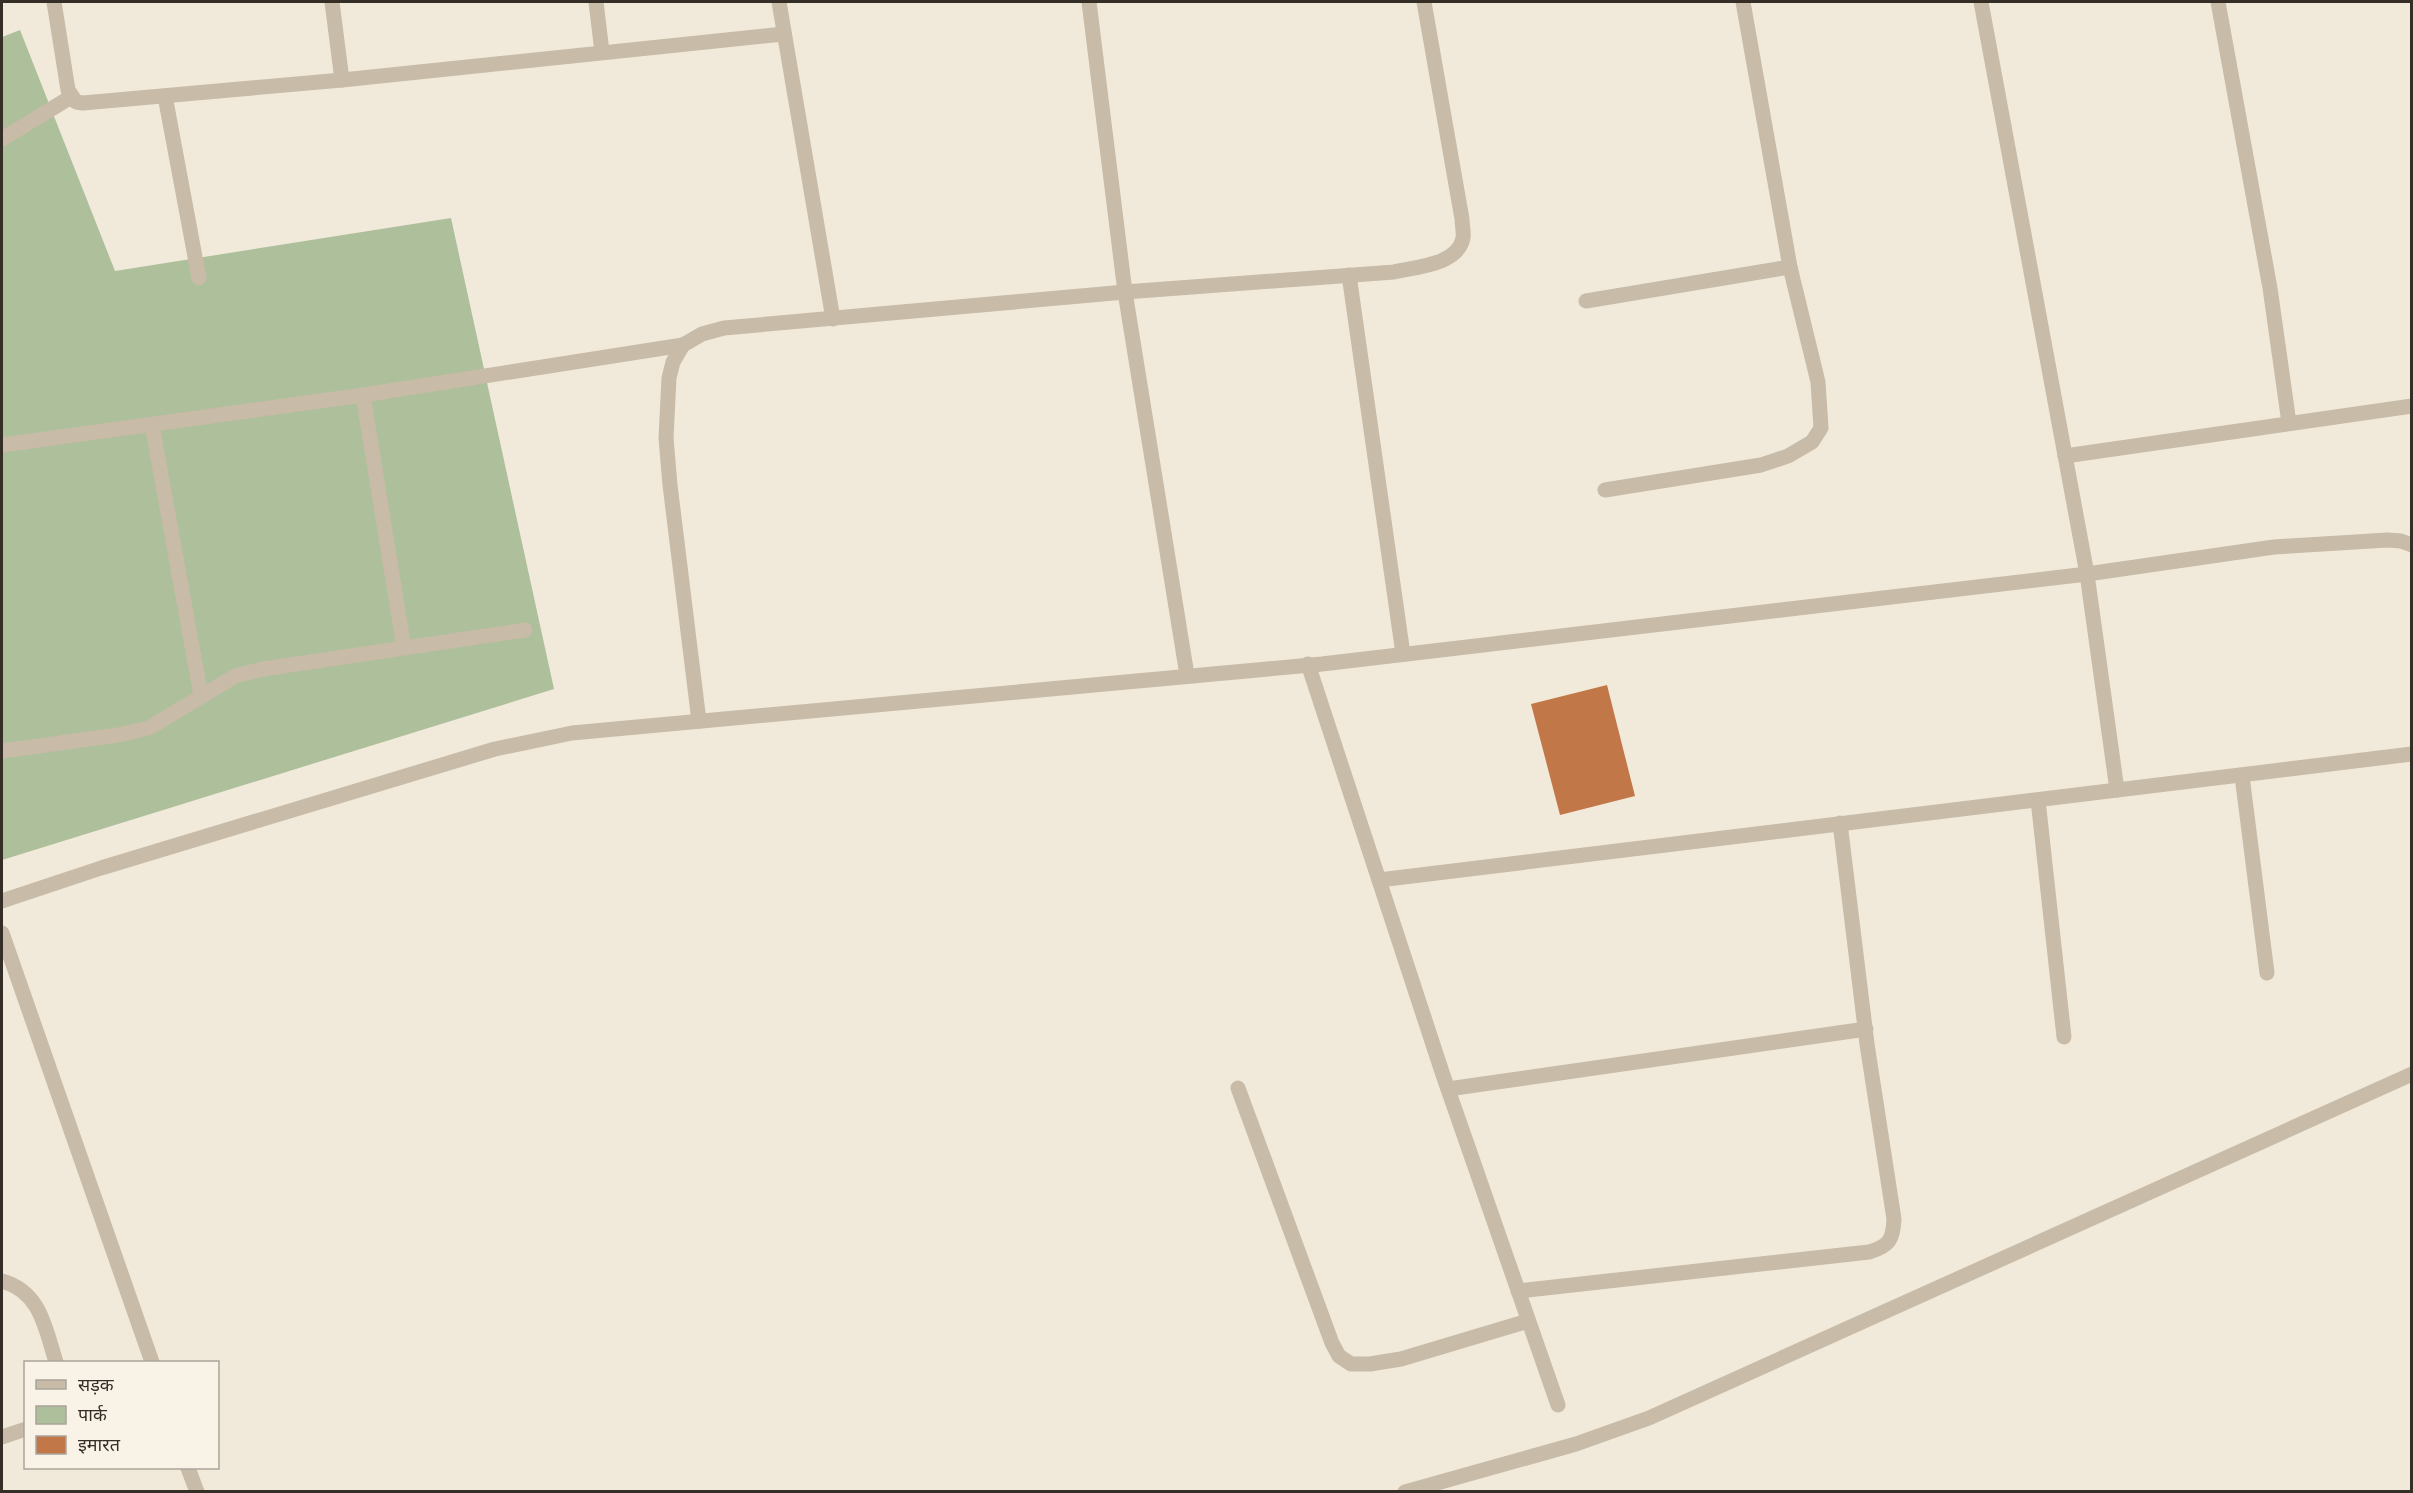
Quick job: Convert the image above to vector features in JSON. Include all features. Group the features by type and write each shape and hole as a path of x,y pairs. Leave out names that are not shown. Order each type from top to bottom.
{"street":[{"path":"54,2 66,82 71,97 76,102 83,103 342,80 783,34"},
{"path":"332,2 342,80"},
{"path":"596,2 602,52"},
{"path":"779,2 833,319"},
{"path":"1089,2 1125,292 1187,675"},
{"path":"2,445 363,395 683,345 702,334 724,328 1125,292 1394,272 1432,264 1452,255 1463,240 1462,219 1424,2"},
{"path":"1605,490 1761,465 1788,456 1812,442 1821,428 1820,392 1790,267 1743,2"},
{"path":"1981,2 2087,574 2116,790"},
{"path":"2218,2 2270,288 2289,423"},
{"path":"165,96 199,278"},
{"path":"2,140 71,97"},
{"path":"1586,301 1790,267"},
{"path":"1349,275 1403,654"},
{"path":"683,345 673,362 669,378 666,438 699,721"},
{"path":"363,395 404,648"},
{"path":"2065,456 2412,405"},
{"path":"152,425 201,696"},
{"path":"2,901 101,868 495,749 572,733 1403,654 2087,574 2274,547 2387,540 2412,545"},
{"path":"2,751 118,735 149,728 235,676 254,671 525,630"},
{"path":"1308,664 1448,1089 1558,1406"},
{"path":"1379,880 2412,754"},
{"path":"2242,776 2267,973"},
{"path":"2038,800 2064,1037"},
{"path":"1518,1291 1869,1252 1882,1248 1893,1236 1894,1219 1866,1029 1840,823"},
{"path":"2,933 152,1361"},
{"path":"1448,1089 1866,1029"},
{"path":"1405,1491 1576,1444 1649,1418 2412,1074"},
{"path":"1238,1088 1339,1356 1351,1364 1390,1361 1528,1321"},
{"path":"2,1281 23,1290 40,1311 56,1361"},
{"path":"2,1437 24,1430"},
{"path":"189,1469 197,1491"}],"green space":[{"path":"20,30 115,271 451,218 554,689 2,860 2,37"}],"building":[{"path":"1607,685 1635,796 1560,815 1531,704"}]}
